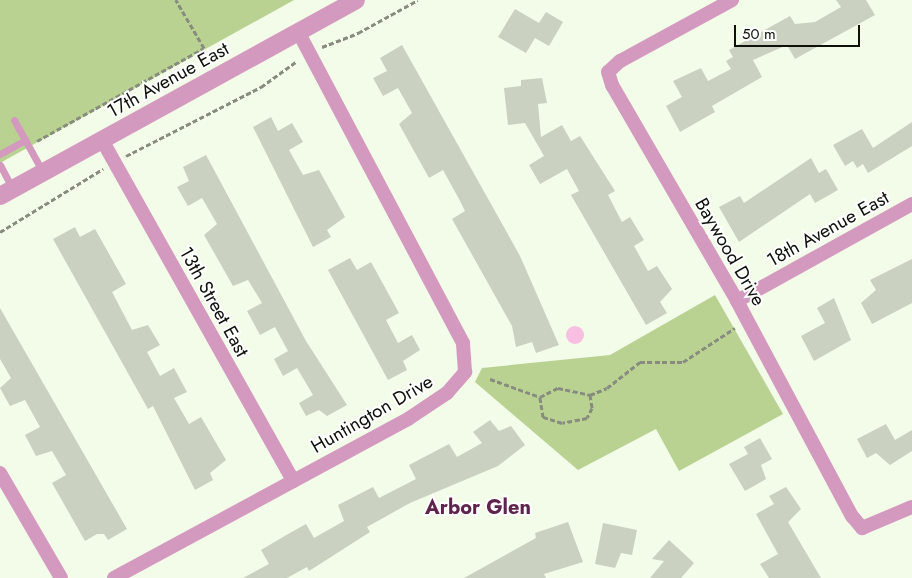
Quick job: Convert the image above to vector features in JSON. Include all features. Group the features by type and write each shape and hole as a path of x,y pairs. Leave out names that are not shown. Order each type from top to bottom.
{"street":[{"name":"17th Avenue East","path":"7,193 356,0"},
{"name":"Baywood Drive","path":"732,0 608,72 737,301 852,516 862,528 912,507"},
{"name":"Huntington Drive","path":"114,578 408,419 447,393 465,372 460,336 298,32"},
{"name":"13th Street East","path":"102,140 293,481"},
{"name":"18th Avenue East","path":"737,301 912,204"},
{"path":"0,473 61,578"}],"lane":[{"path":"14,120 43,172"},
{"path":"0,154 27,143"},
{"path":"0,165 7,193"}],"path":[{"path":"27,143 204,48 176,0"},
{"path":"326,45 358,33 418,0"},
{"path":"130,154 152,146 261,87 286,66"},
{"path":"0,232 91,176"},
{"path":"490,379 540,397 558,388 590,395 607,388 640,362 683,362 735,328"},
{"path":"540,397 540,411 548,420 576,424 590,413 590,395"}],"green space":[{"path":"0,0 294,0 0,163"},
{"path":"715,295 783,414 679,471 656,429 578,470 475,382 482,368 610,355"}],"shaded area":[{"path":"575,326 581,329 584,335 581,341 575,344 569,341 566,335 569,329"}],"building":[{"path":"836,0 866,0 875,15 795,59 787,45 753,60 762,77 712,106 715,112 680,132 666,106 682,97 673,81 701,68 708,81 731,69 726,61 733,57 729,50 790,16 795,24 815,22 841,7"},
{"path":"515,9 539,23 546,12 563,22 549,46 535,38 526,53 498,37"},
{"path":"402,45 520,256 559,345 536,353 532,342 516,347 512,326 452,219 465,211 459,199 443,170 429,178 399,124 412,113 398,88 383,96 373,78 387,71 380,58"},
{"path":"542,78 547,103 538,104 541,137 562,125 571,141 580,136 615,191 608,195 622,222 630,217 644,240 634,246 648,271 657,266 672,289 660,302 667,313 646,325 571,195 579,191 567,169 540,184 529,165 544,156 525,123 508,125 504,88 521,86 521,80"},
{"path":"271,117 278,131 292,123 303,142 289,150 303,175 319,170 345,217 327,230 331,237 313,247 253,127"},
{"path":"912,122 912,146 868,173 863,164 857,168 853,161 845,166 833,145 862,129 873,148"},
{"path":"206,155 306,341 347,405 327,416 319,410 306,416 299,403 313,395 297,368 283,376 274,359 288,351 275,327 260,335 247,311 262,303 248,280 233,286 204,235 217,224 202,198 188,206 177,187 189,181 183,167"},
{"path":"811,158 819,173 826,169 838,190 815,203 810,194 739,242 719,207 740,196 744,203"},
{"path":"75,227 80,237 95,229 126,284 112,292 132,330 148,325 160,345 147,352 160,376 174,368 187,392 174,398 189,424 201,417 226,460 210,473 213,480 195,490 153,406 148,409 53,239"},
{"path":"350,258 357,270 371,262 399,313 386,320 398,343 412,335 420,350 403,361 407,370 388,380 328,270"},
{"path":"912,259 912,303 872,324 861,303 876,290 870,280"},
{"path":"834,298 851,340 814,361 801,336 825,323 817,308"},
{"path":"0,308 127,529 108,540 104,534 97,534 85,541 52,483 66,475 52,451 36,456 25,435 40,427 25,400 10,406 0,388 11,378 0,359"},
{"path":"490,420 499,431 511,426 525,445 498,466 410,503 367,527 370,532 309,571 307,567 287,578 243,578 269,564 261,550 288,534 306,524 314,538 344,521 338,505 373,487 379,498 416,479 409,465 449,444 457,457 482,443 473,432"},
{"path":"886,424 895,440 912,430 912,451 890,465 876,453 867,458 857,439"},
{"path":"760,438 772,459 761,465 766,479 745,491 729,464 748,454 744,447"},
{"path":"786,487 801,509 788,522 821,578 769,578 760,564 778,554 756,514 774,504 769,496"},
{"path":"568,522 583,562 544,574 546,578 464,578 536,538 535,533"},
{"path":"603,523 637,530 632,555 621,553 615,568 595,564"},
{"path":"669,540 694,563 681,578 650,578 664,561 652,559"}],"district":[{"name":"Arbor Glen","path":"478,507"}]}
